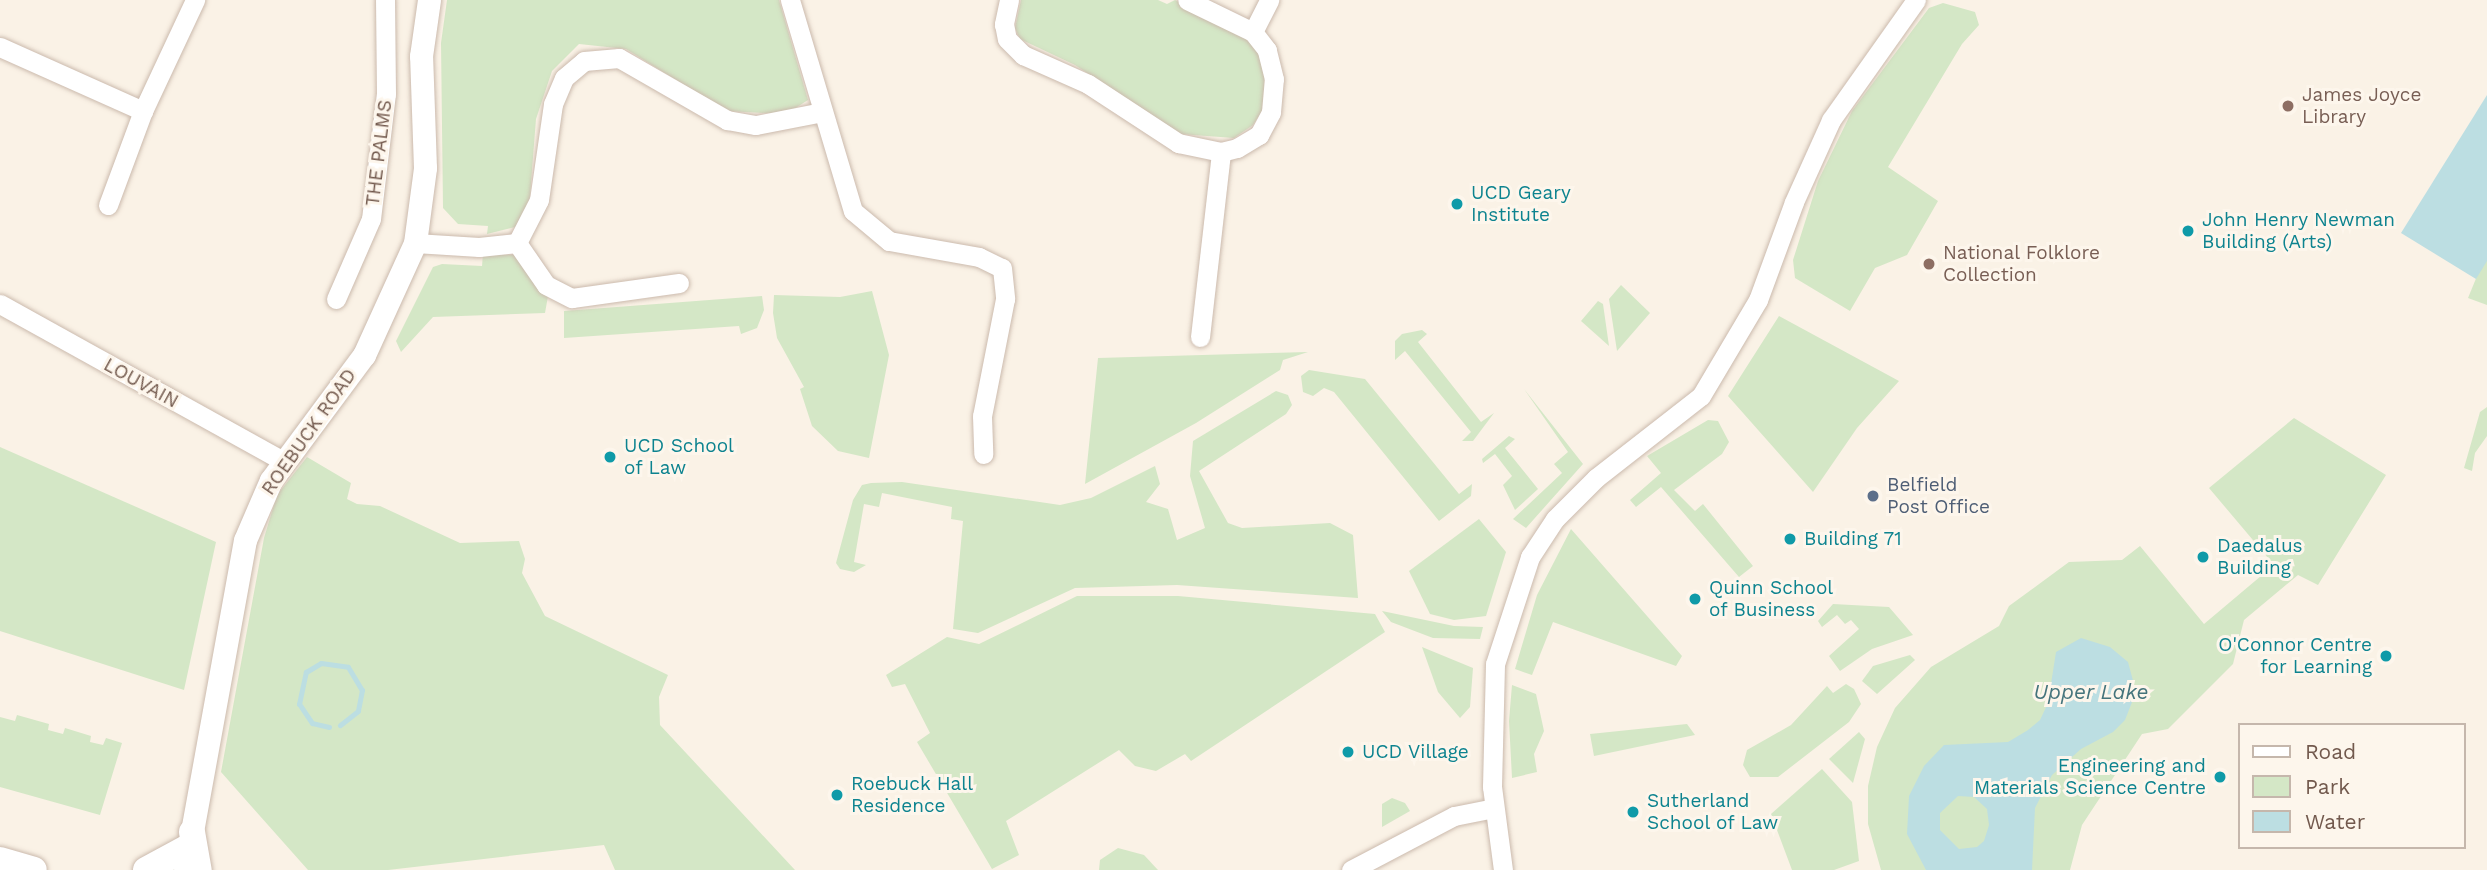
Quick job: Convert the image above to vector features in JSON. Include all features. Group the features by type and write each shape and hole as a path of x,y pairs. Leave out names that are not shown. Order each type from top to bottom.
{"main road":[{"path":"146,870 191,854"},
{"path":"0,860 34,870"}],"street":[{"path":"108,205 143,111 195,0"},
{"name":"THE PALMS","path":"336,299 371,219 386,94 385,0"},
{"name":"ROEBUCK ROAD","path":"191,854 245,540 261,498 284,461 364,355 415,243 425,168 421,56 429,0"},
{"path":"790,0 853,211 889,241 979,257 1002,268 1004,299 982,416 983,454"},
{"path":"1009,0 1004,24 1007,39 1023,54 1088,84 1178,144 1221,152 1259,135 1272,112 1274,79 1267,50 1253,32 1187,0"},
{"path":"1253,32 1269,0"},
{"path":"1503,870 1494,808 1490,746 1495,664 1530,557 1555,519 1596,478 1701,396 1758,300 1794,202 1831,120 1916,0"},
{"path":"0,47 143,111"},
{"path":"517,243 539,200 553,104 564,78 584,61 619,58 727,120 756,125 822,111"},
{"path":"1200,337 1221,152"},
{"path":"415,243 479,247 517,243"},
{"path":"517,243 546,285 572,298 679,283"},
{"name":"LOUVAIN","path":"0,303 284,461"},
{"path":"1351,870 1454,816 1494,808"}],"green space":[{"path":"447,0 779,0 808,100 786,114 726,111 626,49 579,44 552,71 536,119 529,208 515,227 487,234 488,226 458,224 443,208 441,43"},
{"path":"1021,0 1158,0 1167,4 1175,0 1251,41 1266,66 1262,111 1253,125 1234,138 1180,134 1075,65 1020,39 1015,28"},
{"path":"1943,3 1975,12 1979,25 1962,44 1888,167 1938,201 1907,255 1875,268 1850,311 1795,278 1793,260 1818,181 1852,111 1929,8"},
{"path":"483,254 514,255 548,296 545,313 433,317 401,352 396,341 433,267 442,264 482,266"},
{"path":"2484,259 2487,261 2487,305 2468,298"},
{"path":"1621,285 1650,313 1617,351 1609,299"},
{"path":"872,291 889,355 869,458 838,451 812,426 800,389 804,387 777,338 773,313 774,295 840,297"},
{"path":"762,296 764,310 757,328 741,334 739,326 564,338 564,311"},
{"path":"1598,301 1603,304 1609,346 1581,321"},
{"path":"1779,316 1899,381 1857,428 1813,492 1728,396"},
{"path":"1422,330 1427,334 1418,342 1481,422 1494,413 1473,441 1462,441 1471,432 1405,351 1395,360 1395,341 1402,334"},
{"path":"1308,352 1283,360 1280,370 1196,423 1085,484 1098,358"},
{"path":"1309,370 1365,379 1459,494 1472,484 1471,496 1439,521 1334,392 1324,388 1313,396 1303,392 1301,376"},
{"path":"1524,389 1583,464 1526,528 1513,519 1562,473 1554,464 1568,452"},
{"path":"1276,391 1288,395 1292,405 1286,414 1199,471 1228,523 1242,528 1330,523 1353,535 1358,598 1177,585 1075,588 978,633 953,629 963,521 951,519 952,507 882,493 879,507 864,504 854,562 866,565 854,572 840,569 836,563 853,500 862,485 871,483 902,482 1060,505 1091,498 1155,466 1160,484 1146,502 1168,509 1177,540 1205,528 1190,476 1193,441"},
{"path":"2487,407 2487,436 2475,453 2472,471 2464,468 2480,412"},
{"path":"2294,418 2386,475 2318,585 2298,575 2244,620 2233,664 2168,729 2142,734 2082,825 2070,870 1881,870 1868,824 1868,786 1877,747 1895,708 1931,667 1999,626 2009,606 2069,562 2122,560 2140,546 2204,624 2274,565 2209,488"},
{"path":"1708,420 1718,421 1729,442 1722,454 1674,490 1695,511 1703,504 1753,566 1739,577 1661,487 1636,507 1630,500 1661,473 1647,456"},
{"path":"1509,436 1515,439 1505,448 1538,489 1515,510 1503,485 1512,476 1495,454 1483,463 1482,459"},
{"path":"0,447 216,542 184,690 0,631"},
{"path":"307,457 351,483 347,499 357,504 380,506 460,543 519,541 525,559 522,573 545,616 668,675 659,697 660,725 795,870 615,870 604,845 388,870 308,870 221,772 264,538 277,495"},
{"path":"1479,519 1506,552 1486,616 1454,620 1430,614 1409,571"},
{"path":"1571,529 1682,656 1676,666 1553,622 1532,675 1515,669 1537,595"},
{"path":"1077,596 1178,596 1375,614 1385,632 1191,761 1185,754 1156,771 1135,766 1119,750 1006,821 1019,855 992,869 917,742 930,733 905,684 892,687 886,675 947,637 979,644"},
{"path":"1833,604 1889,607 1913,635 1872,649 1840,671 1829,656 1859,629 1851,620 1845,624 1837,615 1822,627 1818,621"},
{"path":"1382,611 1454,626 1483,627 1480,639 1433,638 1391,622"},
{"path":"1422,647 1473,668 1470,707 1460,718 1438,692"},
{"path":"1910,655 1915,660 1877,694 1862,681 1873,666"},
{"path":"1846,684 1854,689 1861,704 1849,722 1778,777 1750,777 1743,765 1747,750 1791,725 1827,686 1833,693"},
{"path":"1512,685 1536,694 1544,731 1534,754 1537,772 1512,778 1509,721"},
{"path":"17,715 49,724 48,730 63,734 65,728 91,736 90,742 103,745 106,738 122,743 100,815 0,787 0,717 15,721"},
{"path":"1687,724 1695,735 1594,756 1590,734"},
{"path":"1859,732 1865,739 1853,783 1829,759"},
{"path":"1822,769 1852,802 1859,861 1834,870 1792,870 1771,814"},
{"path":"1392,798 1405,803 1410,811 1382,827 1382,804"},
{"path":"1118,848 1144,855 1158,870 1099,870 1100,860"}],"water":[{"path":"2487,95 2487,261 2476,279 2401,233"},
{"name":"Upper Lake","path":"2081,638 2110,647 2128,662 2136,692 2125,720 2113,732 2081,749 2052,775 2035,808 2032,870 1926,870 1907,834 1909,796 1924,766 1944,745 2008,742 2040,720 2048,703 2056,652","holes":["1958,796 1974,797 1987,809 1989,825 1984,841 1977,847 1959,849 1940,830 1940,813"]}],"waterway":[{"path":"329,727 312,723 299,704 306,672 321,663 348,667 362,690 358,711 340,725"}],"place":[{"name":"James Joyce Library","path":"2288,106"},
{"name":"UCD Geary Institute","path":"1457,204"},
{"name":"John Henry Newman Building (Arts)","path":"2188,231"},
{"name":"National Folklore Collection","path":"1929,264"},
{"name":"UCD School of Law","path":"610,457"},
{"name":"Belfield Post Office","path":"1873,496"},
{"name":"Building 71","path":"1790,539"},
{"name":"Daedalus Building","path":"2203,557"},
{"name":"Quinn School of Business","path":"1695,599"},
{"name":"O'Connor Centre for Learning","path":"2386,656"},
{"name":"UCD Village","path":"1348,752"},
{"name":"Engineering and Materials Science Centre","path":"2220,777"},
{"name":"Roebuck Hall Residence","path":"837,795"},
{"name":"Sutherland School of Law","path":"1633,812"}]}
